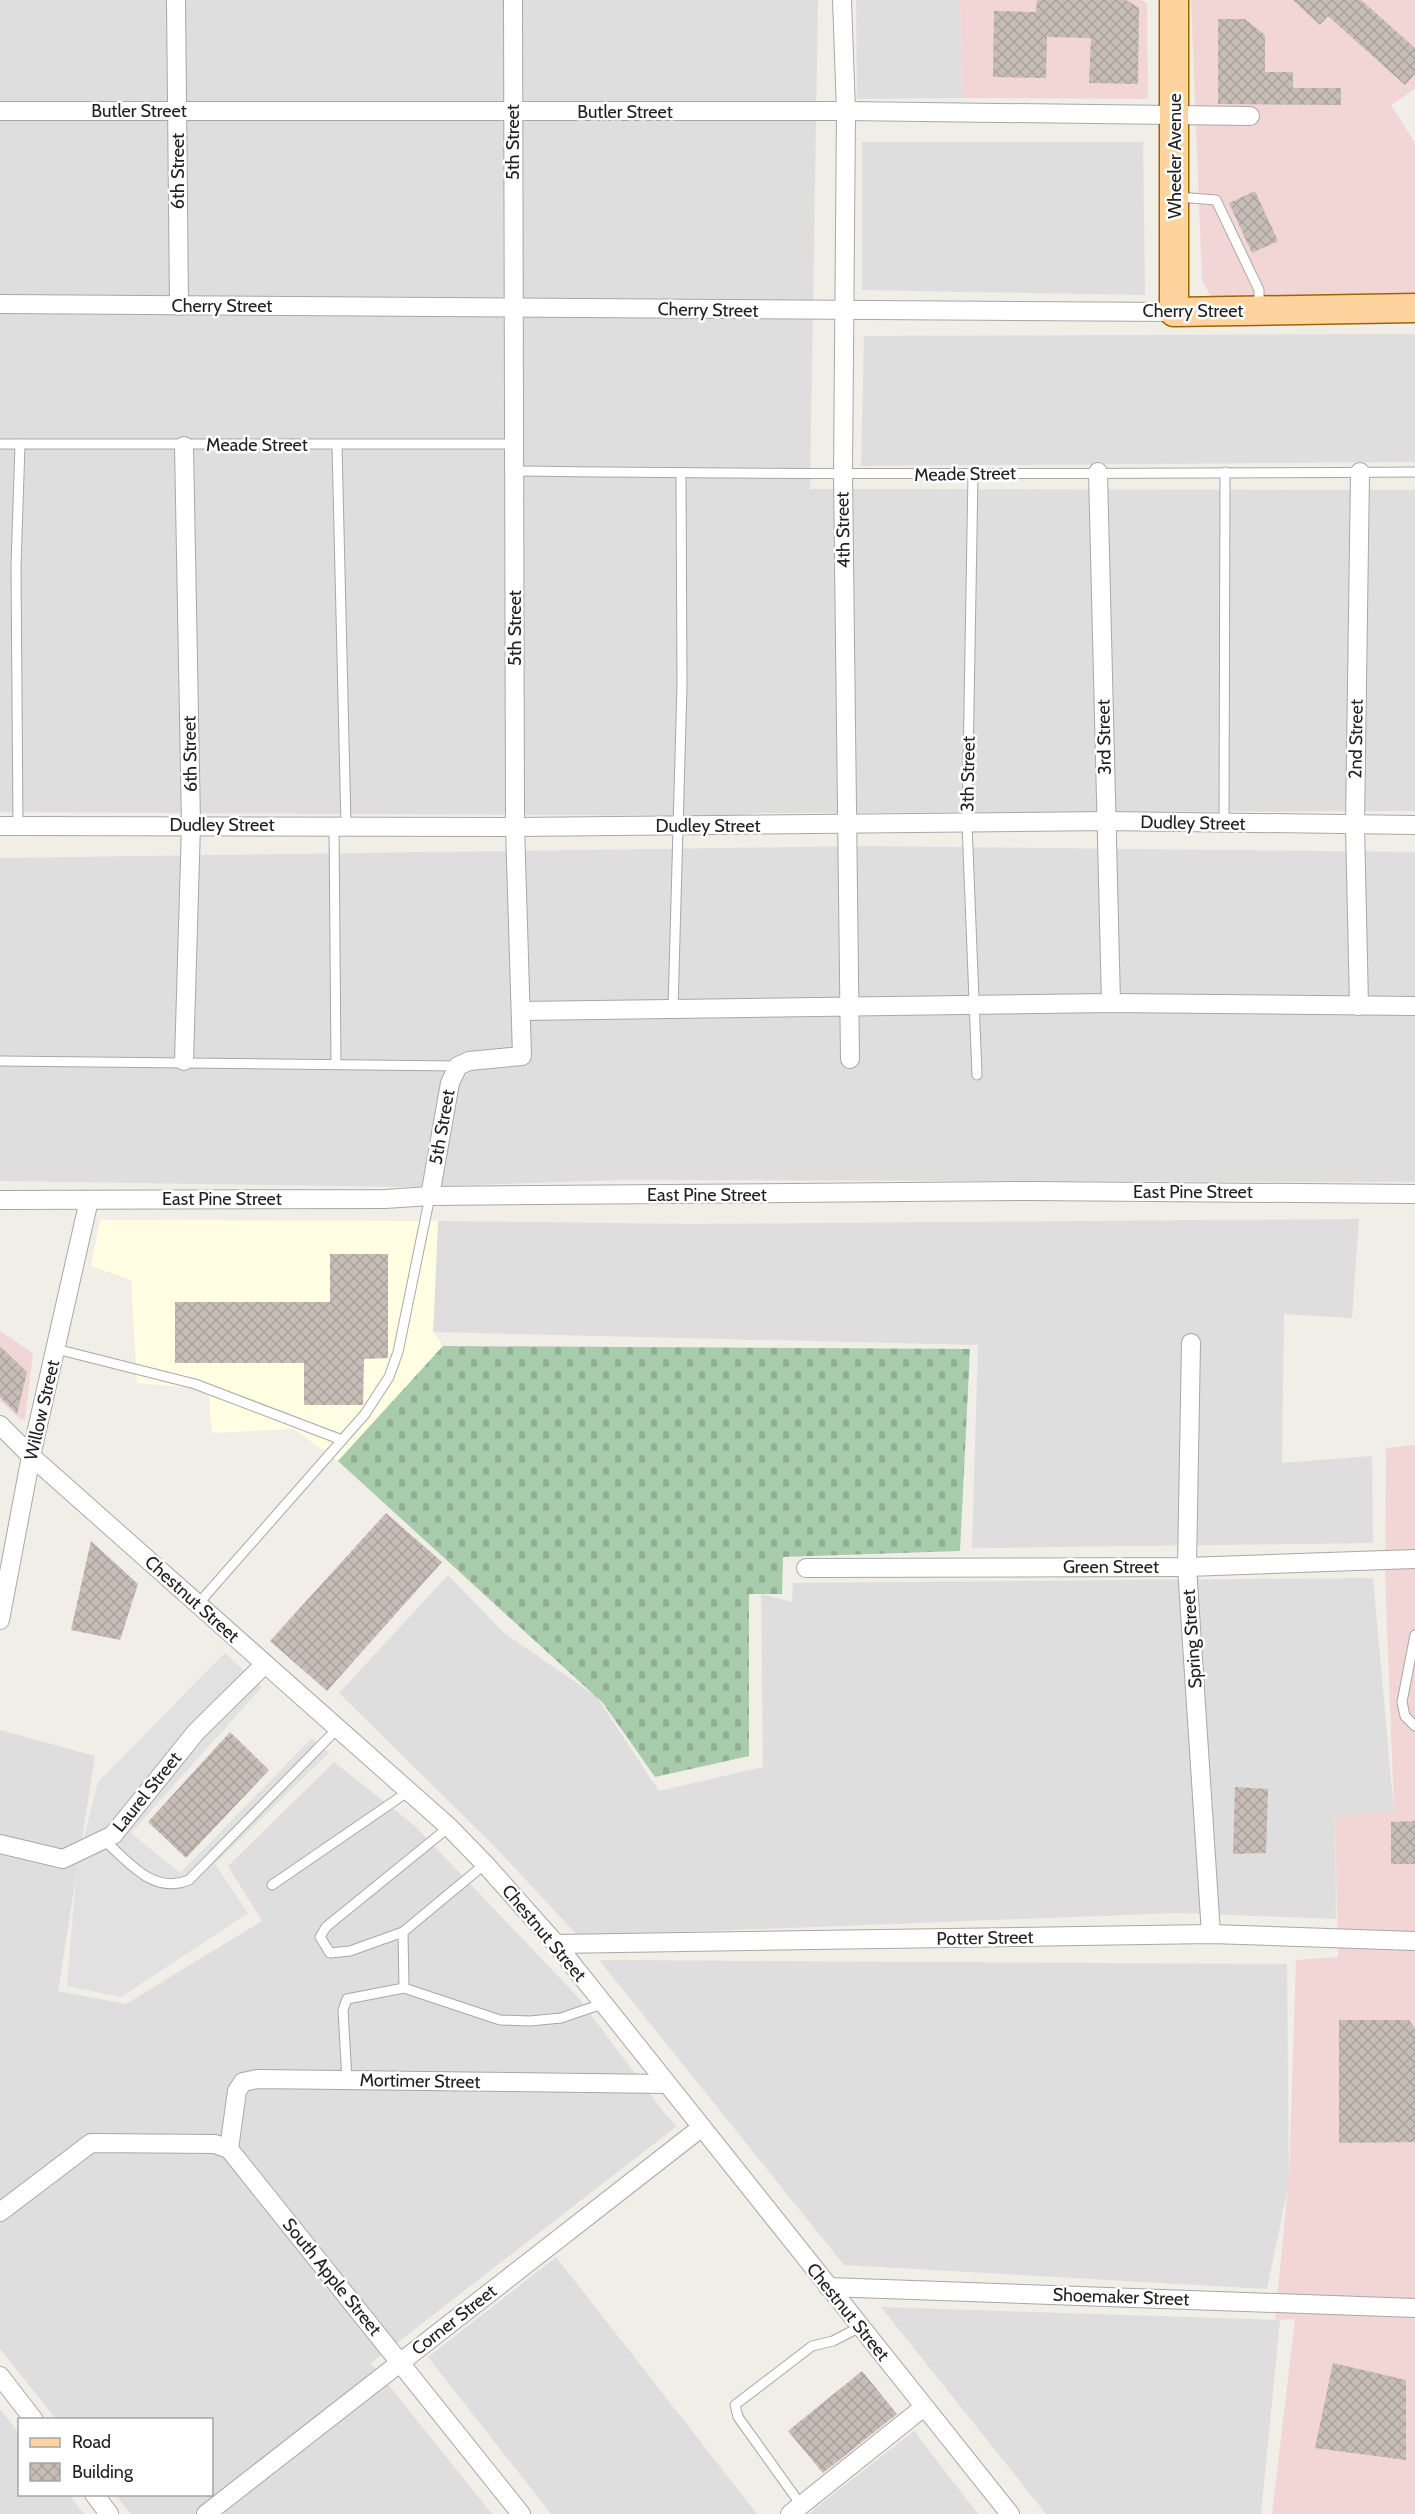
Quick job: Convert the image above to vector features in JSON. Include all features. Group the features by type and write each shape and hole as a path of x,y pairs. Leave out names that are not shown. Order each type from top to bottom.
{"main road":[{"name":"Wheeler Avenue","path":"1174,0 1176,117 1174,312"},
{"name":"Cherry Street","path":"1174,312 1415,308"}],"street":[{"name":"6th Street","path":"176,0 179,306"},
{"name":"5th Street","path":"430,1196 450,1083 458,1066 469,1061 522,1056 515,827 513,0"},
{"name":"4th Street","path":"842,0 846,111 843,475 850,1059"},
{"name":"Butler Street","path":"0,111 846,111 1176,117 1250,116"},
{"name":"Cherry Street","path":"0,304 845,312 1174,312"},
{"name":"6th Street","path":"184,446 191,825 184,1061"},
{"name":"3rd Street","path":"1098,472 1112,1003"},
{"name":"2nd Street","path":"1359,1006 1355,825 1360,472"},
{"name":"Dudley Street","path":"9,826 515,827 1106,821 1415,825"},
{"path":"521,1011 1112,1003 1415,1006"},
{"name":"East Pine Street","path":"0,1200 1030,1191 1415,1194"},
{"name":"Willow Street","path":"0,1620 32,1456 89,1200"},
{"name":"Spring Street","path":"1191,1343 1187,1567 1211,1934"},
{"name":"Chestnut Street","path":"0,1425 449,1827 485,1864 555,1944 1010,2514"},
{"name":"Green Street","path":"806,1568 1187,1567 1415,1559"},
{"name":"Laurel Street","path":"0,1844 63,1859 113,1835 196,1732 265,1664"},
{"name":"Potter Street","path":"555,1944 1211,1934 1415,1941"},
{"name":"Mortimer Street","path":"229,2149 237,2091 243,2082 257,2079 667,2084"},
{"name":"Corner Street","path":"206,2514 702,2127"},
{"path":"0,2212 91,2143 215,2144 229,2149"},
{"name":"South Apple Street","path":"229,2149 521,2514"},
{"name":"Shoemaker Street","path":"828,2287 1415,2308"},
{"path":"0,2376 32,2418"},
{"path":"796,2509 924,2407"},
{"path":"96,2496 109,2514"}],"lane":[{"path":"1175,197 1216,200 1259,290 1260,310"},
{"name":"Meade Street","path":"0,444 184,446 515,444"},
{"path":"9,826 20,444"},
{"path":"336,1064 340,826 337,445"},
{"name":"Meade Street","path":"515,471 843,475 1415,472"},
{"path":"1224,823 1225,472"},
{"path":"673,1009 680,826 681,473"},
{"name":"3th Street","path":"973,473 967,824 972,1005 977,1075"},
{"path":"0,1061 184,1061 458,1066"},
{"path":"198,1604 365,1414 389,1377 398,1352 430,1196"},
{"path":"56,1349 195,1384 342,1440"},
{"path":"1415,1635 1402,1702 1405,1716 1415,1726"},
{"path":"104,1840 160,1885 177,1885 189,1880 338,1728"},
{"path":"272,1885 409,1791"},
{"path":"449,1827 326,1927 320,1937 330,1953 339,1954 403,1932 485,1864"},
{"path":"403,1932 404,1988"},
{"path":"347,2080 343,2010 347,1999 404,1988 500,2020 561,2018 602,2004"},
{"path":"796,2509 738,2417 735,2405 812,2346 833,2341 860,2327"}],"shaded area":[{"path":"0,0 818,0 810,489 1415,490 1415,811 755,813 737,816 0,812"},
{"path":"856,0 960,0 962,98 857,99"},
{"path":"960,0 1141,0 1147,3 1148,99 962,98"},
{"path":"1191,0 1415,0 1415,89 1391,105 1415,143 1415,296 1212,300 1202,279"},
{"path":"862,142 1143,142 1145,295 862,290"},
{"path":"1415,334 1415,462 861,466 864,336"},
{"path":"865,846 1415,852 1415,1182 626,1180 410,1187 0,1181 0,858"},
{"path":"1359,1219 1352,1318 1284,1314 1282,1463 1372,1456 1373,1543 972,1548 978,1345 433,1332 438,1221 689,1224"},
{"path":"100,1220 438,1221 433,1332 443,1346 338,1461 294,1429 212,1433 208,1389 137,1383 131,1280 91,1266"},
{"path":"0,1331 33,1353 25,1420 20,1419 0,1401"},
{"path":"1415,1445 1415,2514 1272,2514 1295,2319 1275,2320 1289,2177 1296,1960 1338,1957 1335,1816 1394,1811 1385,1573 1386,1448"},
{"path":"448,1575 504,1633 596,1696 659,1791 763,1767 761,1594 792,1602 793,1583 1373,1578 1394,1812 1335,1816 1336,1919 1176,1913 578,1936 497,1849 339,1693"},
{"path":"225,1653 262,1687 131,1833 180,1873 312,1738 329,1753 215,1864 248,1913 121,1997 67,1986 77,1864 98,1782"},
{"path":"0,1730 95,1756 58,1991 126,2004 262,1921 228,1866 334,1762 415,1826 577,1996 666,2115 677,2126 371,2363 492,2514 131,2514 116,2496 213,2496 213,2418 55,2418 0,2349"},
{"path":"599,1960 1287,1964 1289,2182 1267,2289 844,2265"},
{"path":"556,2257 757,2514 551,2514 428,2357"},
{"path":"881,2307 1280,2320 1261,2514 1046,2514"},
{"path":"0,2409 18,2432 18,2496 70,2496 84,2514 0,2514"},
{"path":"914,2431 978,2514 808,2514"}],"green space":[{"path":"443,1346 970,1349 960,1551 783,1557 782,1594 749,1594 749,1756 655,1777 603,1703 338,1461"}],"building":[{"path":"1037,0 1126,0 1139,8 1138,84 1089,83 1091,38 1047,37 1046,78 993,77 994,11 1036,12"},
{"path":"1293,0 1361,0 1415,48 1415,74 1405,85 1328,16 1320,25"},
{"path":"1218,19 1245,19 1265,35 1265,72 1293,72 1293,88 1341,88 1341,105 1218,104"},
{"path":"1255,191 1278,241 1252,253 1229,203"},
{"path":"330,1254 388,1254 388,1358 364,1359 363,1405 304,1405 304,1363 175,1363 175,1302 330,1302"},
{"path":"0,1346 27,1372 17,1414 0,1397"},
{"path":"386,1513 442,1562 327,1691 270,1641"},
{"path":"91,1541 138,1584 120,1640 71,1630"},
{"path":"230,1732 269,1770 186,1858 148,1822"},
{"path":"1235,1787 1268,1789 1266,1853 1233,1854"},
{"path":"1415,1821 1415,1864 1391,1864 1391,1822"},
{"path":"1339,2020 1409,2020 1415,2029 1415,2142 1339,2143"},
{"path":"1333,2363 1406,2380 1406,2460 1315,2448"},
{"path":"862,2371 897,2414 823,2473 788,2431"}]}
